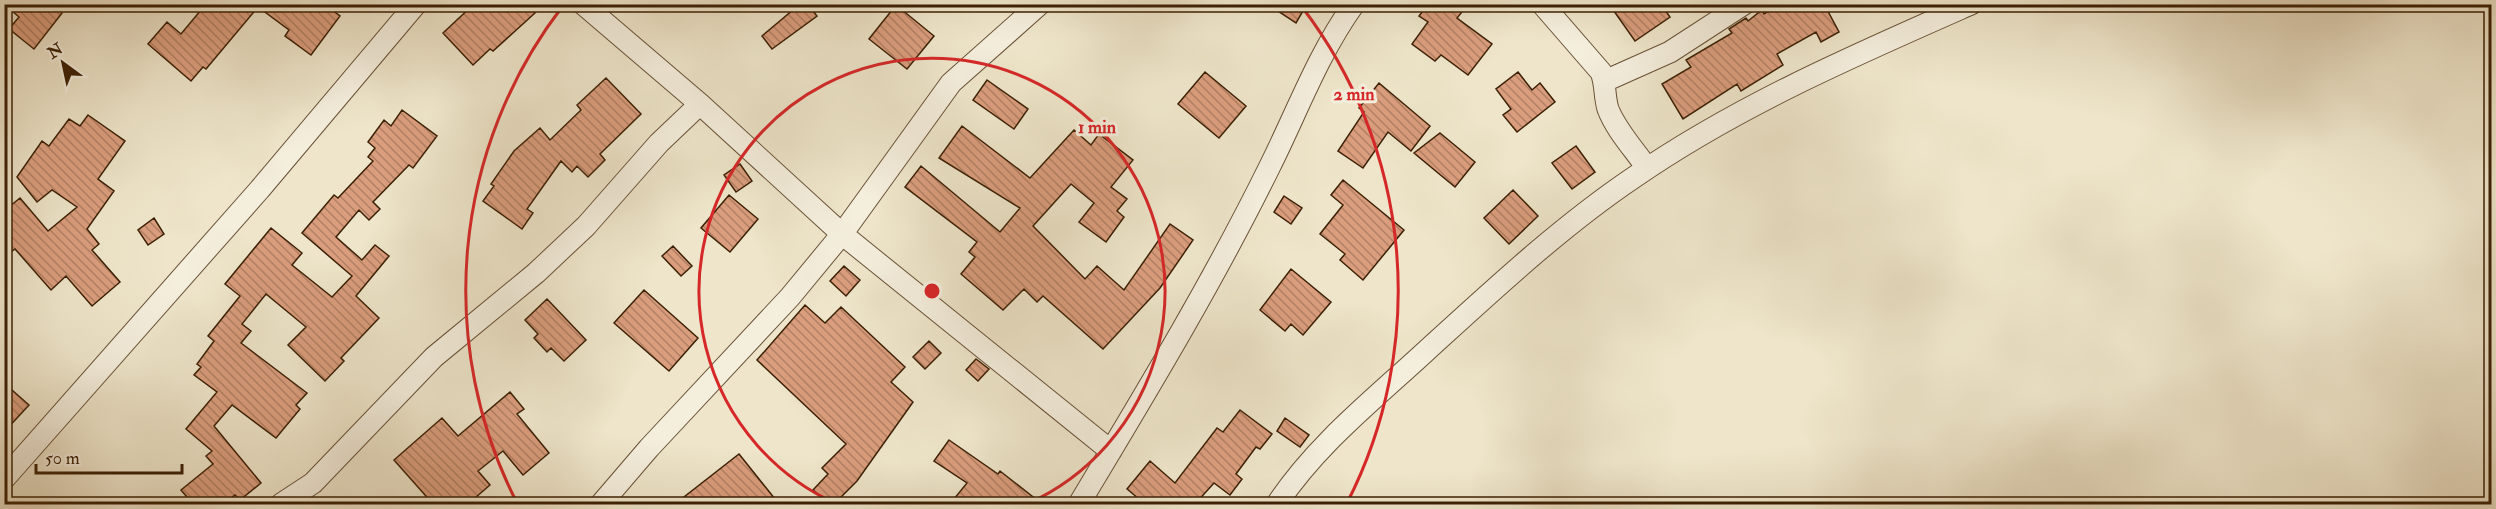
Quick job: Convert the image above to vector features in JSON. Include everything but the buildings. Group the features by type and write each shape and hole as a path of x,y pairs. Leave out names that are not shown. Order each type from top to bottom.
{"street":[{"path":"4,479 252,198 416,4"},
{"path":"583,4 700,104 842,234 1111,451"},
{"path":"601,504 649,448 790,297 842,234 951,83 1040,4"},
{"path":"1078,504 1111,451 1220,260 1270,166 1320,60 1354,4"},
{"path":"1542,4 1594,61 1605,81 1606,102 1612,118 1647,168"},
{"path":"1605,81 1670,52 1744,4"},
{"path":"1277,504 1301,473 1352,418 1486,294 1647,168 1772,96 1861,52 1971,4"},
{"path":"281,504 313,483 434,357 536,273 578,234 628,181 659,143 700,104"}]}
